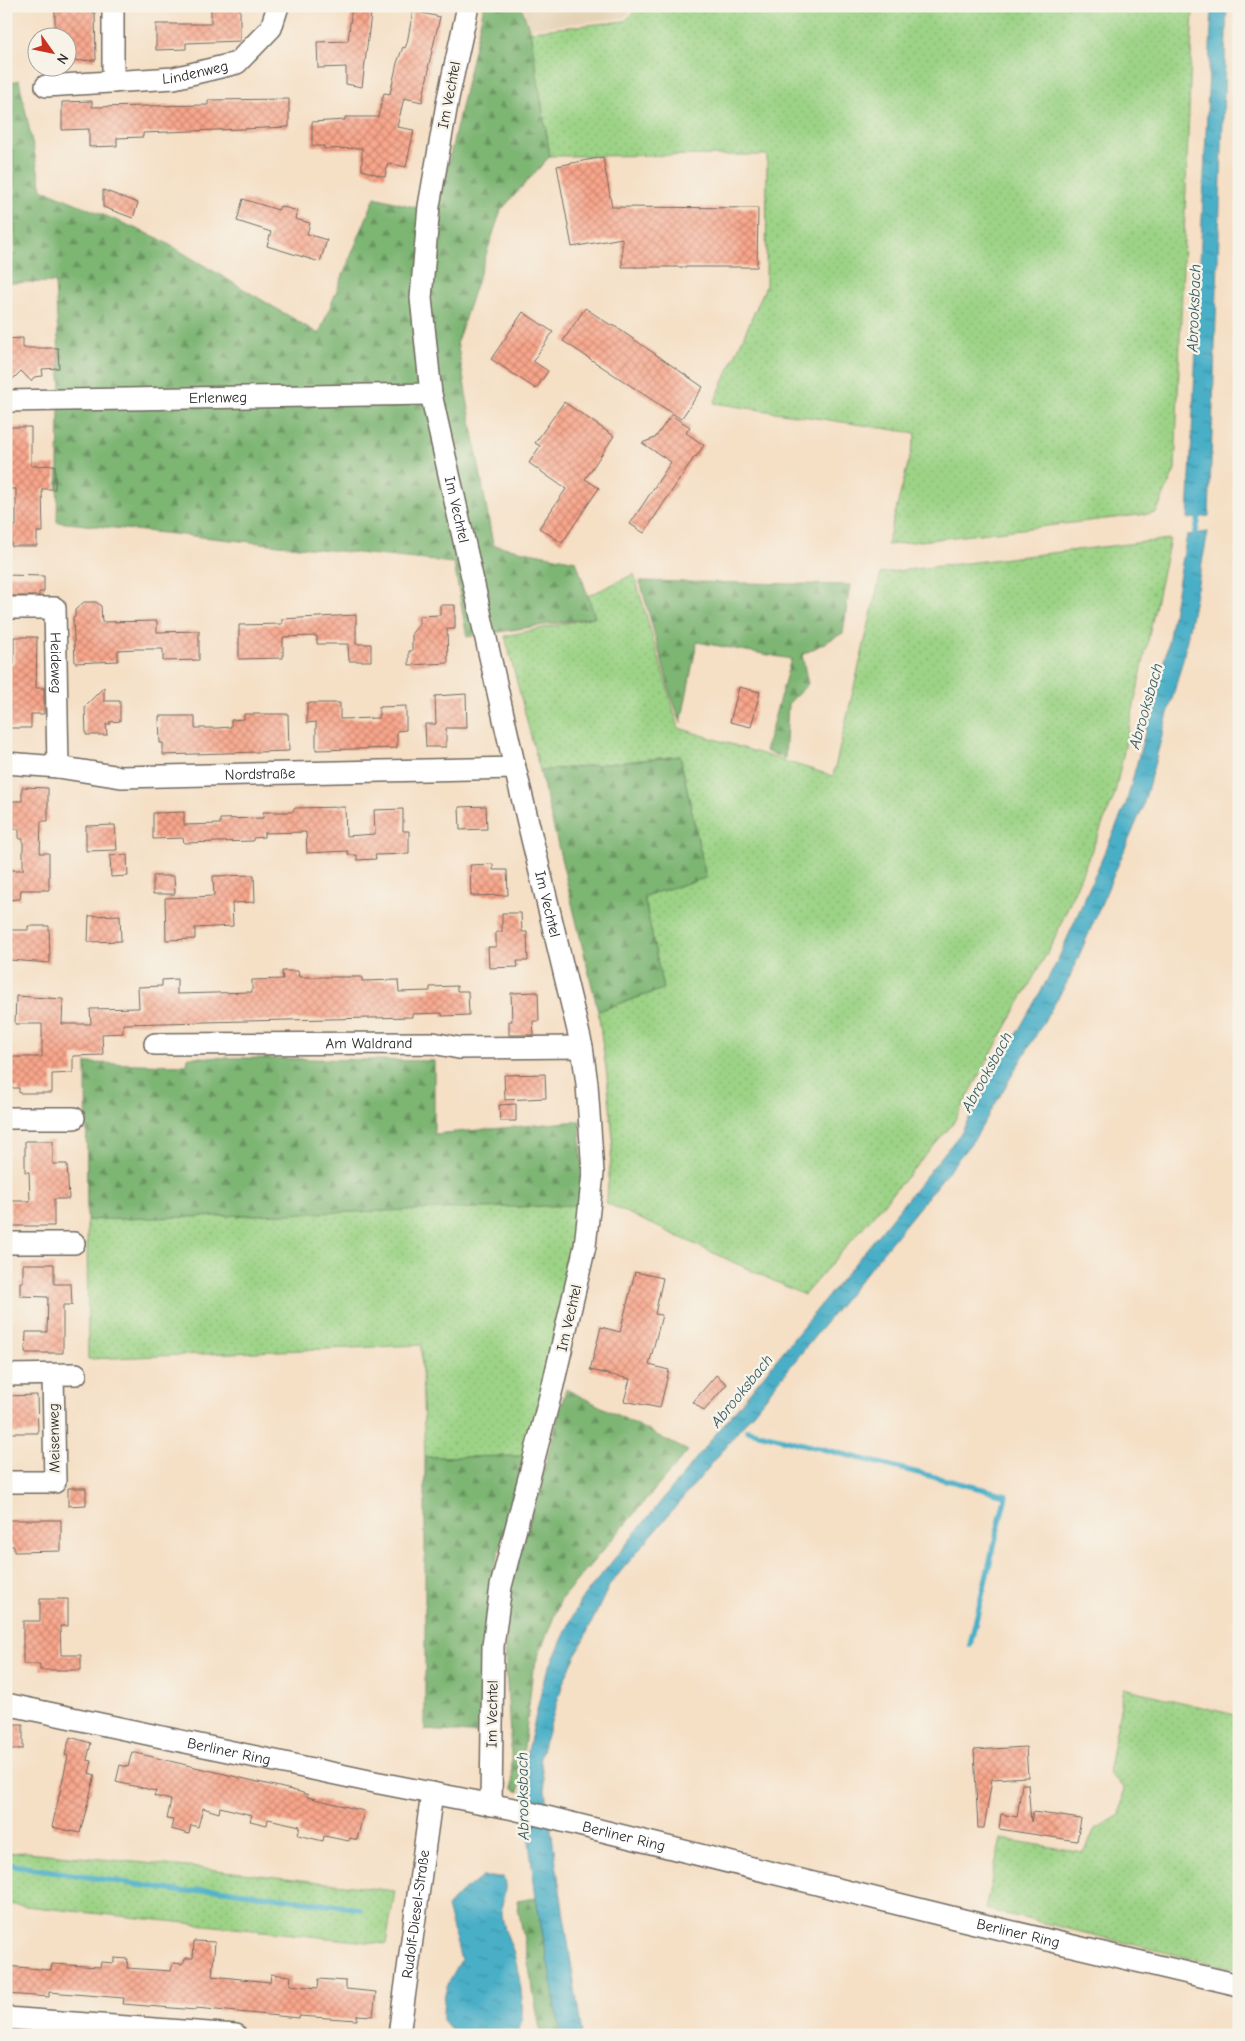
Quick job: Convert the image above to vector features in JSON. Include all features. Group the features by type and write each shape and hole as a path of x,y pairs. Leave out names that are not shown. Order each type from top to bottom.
{"street":[{"path":"113,6 113,82"},
{"name":"Lindenweg","path":"46,86 174,78 236,62 271,28 278,6"},
{"name":"Im Vechtel","path":"468,6 448,98 429,206 421,298 431,394 515,768 582,1047 587,1084 593,1173 585,1246 553,1385 501,1586 493,1646 491,1805"},
{"name":"Erlenweg","path":"6,401 431,394"},
{"name":"Heideweg","path":"6,608 55,608 58,767"},
{"name":"Nordstraße","path":"6,763 58,767 121,777 515,768"},
{"name":"Am Waldrand","path":"155,1044 433,1043 459,1048 582,1047"},
{"path":"6,1118 74,1118"},
{"path":"6,1242 74,1243"},
{"path":"6,1375 76,1374"},
{"name":"Meisenweg","path":"6,1482 55,1482 53,1375"},
{"name":"Berliner Ring","path":"6,1704 514,1809 971,1922 1239,1985"},
{"name":"Rudolf-Diesel-Straße","path":"399,2035 432,1793"},
{"path":"6,2018 236,2035"}],"shaded area":[{"path":"523,6 636,6 624,18 530,28"}],"green space":[{"path":"484,6 521,6 530,31 550,156 501,210 457,342 493,545 576,561 595,617 467,637 454,563 57,522 61,392 55,282 6,283 6,256 16,255 13,150 6,151 6,84 19,80 42,189 158,238 319,334 375,197 437,213"},
{"path":"640,6 1193,6 1175,470 1156,513 887,545 916,433 714,403 766,286 767,155 550,156 530,31 625,21"},
{"path":"13,150 16,256 6,256 6,151"},
{"path":"1170,539 1114,797 1054,940 952,1125 804,1295 606,1203 613,1139 598,1011 663,989 644,896 706,877 680,756 540,771 505,636 595,617 588,596 634,574 679,728 833,776 881,573"},
{"path":"640,581 850,585 843,633 802,655 808,684 788,704 785,758 765,751 791,659 697,642 681,723 671,695"},
{"path":"680,756 706,878 644,896 663,989 598,1011 540,771"},
{"path":"188,1057 434,1061 434,1134 580,1121 582,1168 579,1205 87,1220 86,1063 187,1065"},
{"path":"579,1205 576,1242 526,1456 425,1457 421,1345 88,1359 87,1220"},
{"path":"566,1389 688,1451 561,1599 533,1669 519,1792 513,1789 505,1648 511,1588"},
{"path":"526,1456 490,1584 484,1649 484,1734 425,1730 425,1457"},
{"path":"1124,1688 1239,1716 1239,1970 985,1909 1001,1839 1083,1852 1096,1829 1120,1815 1124,1788 1108,1773"},
{"path":"26,1852 209,1869 395,1891 386,1944 6,1904 6,1853"},
{"path":"536,1898 561,2035 541,2035 517,1901"}],"water":[{"path":"1212,6 1227,6 1209,516 1188,519"},
{"path":"1208,532 1183,659 1142,809 1069,979 975,1138 710,1466 610,1584 564,1680 540,1757 582,2035 561,2035 536,1898 523,1793 527,1755 544,1679 580,1601 960,1134 1056,964 1126,804 1166,654 1187,535"},
{"path":"483,1877 503,1877 505,1882 502,1909 503,1919 520,1982 522,2005 522,2016 517,2035 456,2035 443,2020 447,1988 461,1960 447,1907 460,1893"}],"building":[{"path":"55,6 92,6 92,13 95,13 96,60 78,61 78,28 55,28"},
{"path":"211,6 240,6 240,41 186,43 186,49 156,50 156,24 211,24"},
{"path":"352,6 372,6 362,87 346,84 346,67 318,68 317,42 348,41"},
{"path":"413,11 440,17 422,102 404,98 397,127 414,130 406,167 388,163 385,177 362,170 362,148 324,149 324,146 312,146 312,122 345,120 345,117 378,117 384,93 390,94 397,63 403,47 405,48 407,43"},
{"path":"289,99 289,127 143,133 143,137 117,138 117,146 89,147 89,129 62,130 62,102 92,101 92,107 208,105 208,100"},
{"path":"603,157 612,207 758,208 757,267 622,267 622,238 572,247 557,166"},
{"path":"103,190 138,203 133,218 103,207"},
{"path":"243,199 278,210 280,206 297,211 295,219 310,223 307,234 327,240 320,262 267,246 271,232 237,221"},
{"path":"585,308 703,387 681,419 563,341"},
{"path":"523,312 553,332 533,361 548,371 536,389 491,359"},
{"path":"23,338 23,348 58,348 59,368 42,369 43,376 34,377 31,381 21,371 6,386 6,339"},
{"path":"564,402 614,436 585,479 599,488 562,543 539,528 566,489 529,463 540,446 535,443"},
{"path":"671,415 690,427 686,433 704,445 644,533 630,524 671,462 642,443 655,438"},
{"path":"6,427 31,427 31,466 55,465 55,489 42,489 43,532 37,532 37,546 11,546 10,526 16,526 16,489 6,489"},
{"path":"6,575 44,576 44,592 39,592 39,596 6,596"},
{"path":"84,602 96,602 101,606 102,622 157,621 157,632 199,631 199,660 163,661 163,649 137,649 118,650 118,661 75,663 73,618 75,617 75,610"},
{"path":"440,605 455,605 455,629 447,629 448,663 409,665 409,651 412,651 412,633 419,625 419,616 440,615"},
{"path":"356,615 356,644 371,644 371,661 349,661 348,644 317,644 317,636 283,637 283,658 239,659 239,625 282,624 282,619"},
{"path":"14,637 37,637 36,688 44,688 44,714 31,714 31,728 6,728 6,664 14,664"},
{"path":"104,687 104,701 120,701 120,721 106,724 107,735 86,735 85,706"},
{"path":"739,687 760,692 751,727 730,722"},
{"path":"466,694 467,728 446,728 446,747 426,747 425,724 436,724 435,696"},
{"path":"307,703 340,703 340,719 379,718 379,707 406,706 406,730 397,731 397,748 316,750 316,722 307,723"},
{"path":"244,714 288,714 289,751 163,755 163,743 160,743 159,716 195,716 195,728 217,728 231,727 231,720 244,719"},
{"path":"22,787 48,788 48,821 41,821 40,853 49,853 49,890 21,890 20,899 6,900 6,870 23,870 23,839 19,839 19,829 6,829 6,801 22,801"},
{"path":"486,806 487,829 460,830 459,807"},
{"path":"345,807 346,836 375,834 374,810 403,809 403,831 409,831 409,854 375,855 376,859 357,860 357,855 348,855 348,851 307,853 306,832 264,833 264,837 253,838 253,841 184,843 183,838 153,839 153,813 184,812 184,825 220,824 220,819 263,818 263,812 292,812 295,808"},
{"path":"115,825 117,850 86,851 86,826"},
{"path":"127,855 128,876 111,877 110,856"},
{"path":"493,864 493,870 507,870 508,895 471,896 470,865"},
{"path":"254,875 255,902 232,903 233,926 195,928 195,939 166,940 165,898 214,896 213,876"},
{"path":"153,876 174,876 175,894 153,894"},
{"path":"502,913 521,913 522,932 527,932 528,961 517,961 518,967 489,968 488,947 496,947 496,932 502,932"},
{"path":"120,915 121,941 88,942 89,916"},
{"path":"28,926 49,926 50,963 9,960 9,950 6,950 6,930 28,930"},
{"path":"282,971 298,971 299,977 362,977 362,981 398,980 399,992 430,991 430,987 457,986 457,991 468,991 469,1015 442,1016 442,1013 412,1014 412,1017 123,1024 123,1033 102,1034 103,1055 73,1056 73,1073 52,1074 52,1093 19,1093 19,1088 6,1088 6,1057 42,1057 42,1024 15,1024 16,996 63,999 62,1024 91,1024 90,1009 139,1008 138,987 162,986 162,980 177,979 177,994 252,992 252,980 283,979"},
{"path":"538,992 539,1021 533,1021 534,1035 509,1035 509,1021 512,1021 511,993"},
{"path":"545,1074 546,1098 505,1100 504,1075"},
{"path":"516,1104 516,1121 500,1121 499,1105"},
{"path":"25,1141 53,1141 53,1164 67,1164 69,1199 54,1199 54,1226 10,1226 10,1201 30,1201 29,1172 25,1172"},
{"path":"23,1264 54,1264 54,1284 71,1284 72,1305 63,1305 63,1353 25,1353 26,1332 47,1332 48,1297 20,1296 20,1282 23,1282"},
{"path":"635,1272 663,1278 655,1314 662,1315 649,1365 669,1370 660,1408 624,1401 630,1379 590,1370 601,1327 620,1332"},
{"path":"716,1375 727,1384 704,1411 693,1402"},
{"path":"37,1395 38,1433 11,1433 10,1410 6,1411 6,1396"},
{"path":"68,1488 86,1488 86,1505 68,1506"},
{"path":"6,1520 61,1520 61,1551 14,1552 14,1546 6,1546"},
{"path":"40,1599 68,1599 68,1626 60,1626 61,1655 81,1655 81,1670 40,1670 40,1664 23,1664 23,1621 40,1621"},
{"path":"6,1724 23,1724 23,1749 6,1749"},
{"path":"70,1737 91,1743 87,1760 92,1761 89,1773 95,1775 80,1833 52,1827 68,1756 65,1755"},
{"path":"1026,1747 1028,1777 992,1779 984,1828 978,1828 974,1750"},
{"path":"132,1752 300,1792 308,1795 307,1797 364,1811 357,1840 350,1838 349,1841 324,1836 323,1841 298,1835 300,1826 268,1819 267,1825 250,1821 252,1815 220,1807 219,1813 203,1808 198,1827 191,1825 189,1834 171,1829 173,1820 167,1819 171,1800 154,1796 156,1791 116,1782 120,1765 128,1767"},
{"path":"1022,1784 1028,1784 1031,1822 1033,1812 1081,1819 1077,1841 999,1829 1001,1814 1017,1817"},
{"path":"194,1941 215,1942 212,1976 270,1982 271,1974 291,1976 290,1985 318,1988 319,1979 346,1981 346,1989 376,1992 373,2016 357,2015 357,2020 299,2016 299,2018 196,2008 196,2010 123,2004 124,1998 49,1992 49,1997 6,1994 6,1966 51,1970 52,1964 100,1967 101,1962 114,1963 114,1958 128,1959 127,1968 171,1971 173,1963 182,1964 186,1958 193,1958"}],"waterway":[{"name":"Abrooksbach","path":"1194,541 1200,511"},
{"path":"747,1430 1006,1495 970,1645"},
{"path":"6,1864 184,1892 217,1889 360,1909"}]}
